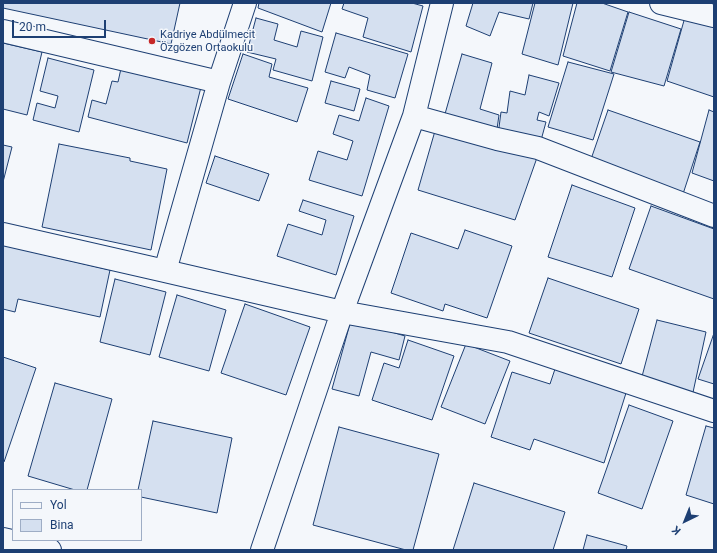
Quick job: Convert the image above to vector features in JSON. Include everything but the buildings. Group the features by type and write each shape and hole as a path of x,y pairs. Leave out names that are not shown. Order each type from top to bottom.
{"street":[{"path":"166,271 220,82 245,3"},
{"path":"262,550 342,312 414,116 442,3"},
{"path":"661,3 714,16"},
{"path":"3,31 220,82"},
{"path":"414,116 497,139 538,148 714,216"},
{"path":"3,234 342,312 508,342 714,411"},
{"path":"3,539 50,550"}],"place":[{"name":"Kadriye Abdülmecit Özgözen Ortaokulu","path":"152,41"}]}
